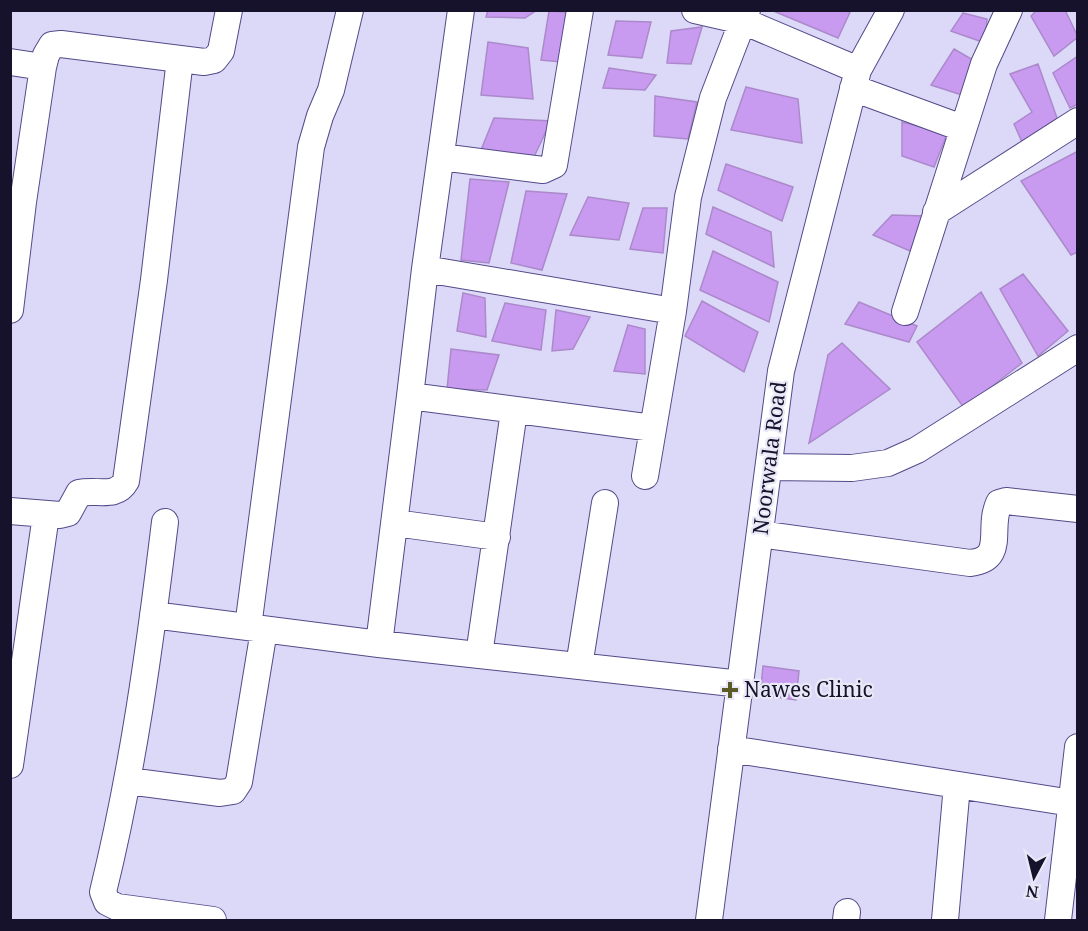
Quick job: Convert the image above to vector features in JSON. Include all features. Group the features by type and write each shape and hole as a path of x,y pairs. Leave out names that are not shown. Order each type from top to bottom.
{"street":[{"path":"10,309 17,201 43,67 52,45 61,44 204,62 214,60 221,51 229,10"},
{"path":"128,781 220,793 233,791 239,782 311,147 331,90 350,10"},
{"path":"380,644 425,269 461,10"},
{"path":"441,157 543,170 554,165 580,10"},
{"path":"695,10 745,16 856,79 962,128"},
{"name":"Noorwala Road","path":"709,921 781,371 856,79 891,10"},
{"path":"905,312 984,64 1009,10"},
{"path":"645,477 673,311 688,197 713,98 745,16"},
{"path":"10,511 46,515 68,513 79,493 116,492 122,489 126,481 154,280 180,59"},
{"path":"10,62 43,67"},
{"path":"936,212 1077,121"},
{"path":"425,269 673,311"},
{"path":"769,467 852,468 888,462 917,450 1077,348"},
{"path":"410,396 653,428"},
{"path":"479,655 514,411"},
{"path":"760,534 970,563 982,562 989,557 993,548 995,511 999,503 1006,501 1077,509"},
{"path":"579,666 605,503"},
{"path":"10,765 46,515"},
{"path":"165,522 128,781 103,892 107,902 117,907 213,921"},
{"path":"395,523 496,537"},
{"path":"153,615 380,644 741,684"},
{"path":"1058,921 1074,804 1077,747"},
{"path":"731,750 1074,804"},
{"path":"945,921 957,785"}],"building":[{"path":"488,10 537,10 525,18 486,17"},
{"path":"771,10 851,10 838,38"},
{"path":"1037,10 1065,10 1078,37 1054,56 1031,16"},
{"path":"549,11 566,12 561,62 541,60"},
{"path":"963,13 987,19 985,43 951,31"},
{"path":"616,21 651,22 642,58 608,55"},
{"path":"702,27 691,64 667,63 671,31"},
{"path":"488,42 528,48 533,99 481,95"},
{"path":"954,49 975,61 965,96 931,85"},
{"path":"1078,56 1078,104 1070,108 1053,73"},
{"path":"1038,64 1057,118 1022,142 1014,124 1032,112 1010,74"},
{"path":"609,68 656,75 645,90 603,88"},
{"path":"746,87 798,99 802,143 731,130"},
{"path":"655,96 697,102 688,139 654,136"},
{"path":"494,118 551,121 533,159 481,150"},
{"path":"902,122 947,134 934,167 902,156"},
{"path":"1078,151 1078,252 1071,255 1021,181"},
{"path":"726,164 793,187 782,221 718,190"},
{"path":"470,179 509,182 489,263 461,260"},
{"path":"526,191 567,194 542,270 511,263"},
{"path":"588,197 629,203 619,240 570,235"},
{"path":"713,207 771,232 774,267 706,234"},
{"path":"643,208 667,208 663,253 630,249"},
{"path":"892,215 925,216 910,251 873,235"},
{"path":"713,251 778,282 769,322 700,290"},
{"path":"1023,274 1068,331 1038,356 1000,289"},
{"path":"981,292 1022,363 964,408 917,342"},
{"path":"463,293 485,298 486,337 457,331"},
{"path":"702,301 758,332 744,372 685,336"},
{"path":"859,302 917,326 909,342 845,324"},
{"path":"505,303 546,310 541,350 492,341"},
{"path":"556,310 590,317 573,349 552,351"},
{"path":"628,325 645,329 645,374 614,371"},
{"path":"842,343 890,389 809,443 828,355"},
{"path":"451,349 499,355 487,390 447,389"},
{"path":"763,666 799,671 796,700 760,695"}],"place":[{"name":"Nawes Clinic","path":"730,690"}]}
